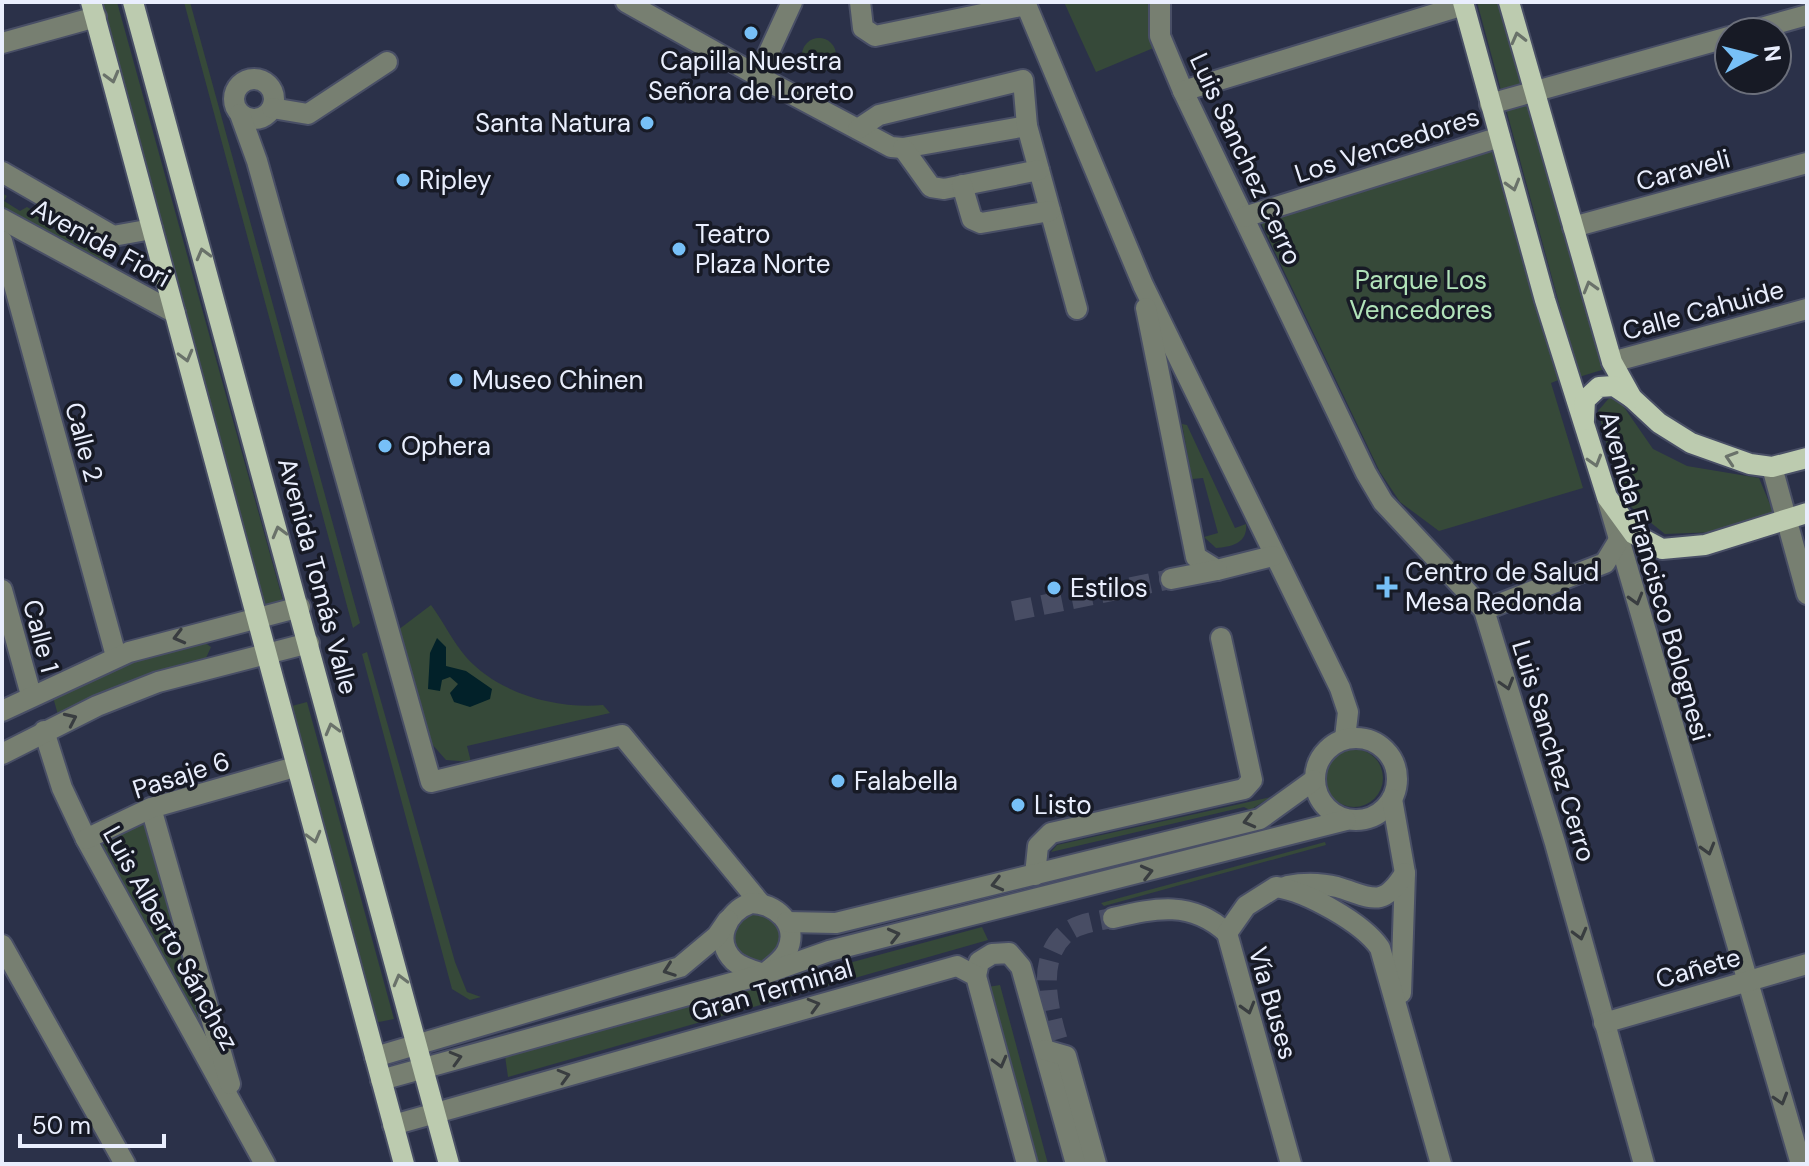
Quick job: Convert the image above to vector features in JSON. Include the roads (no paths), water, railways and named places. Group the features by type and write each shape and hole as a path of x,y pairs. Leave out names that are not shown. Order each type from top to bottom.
{"main road":[{"name":"Avenida Tomás Valle","path":"133,2 449,1164"},
{"path":"1509,2 1612,362 1632,398"},
{"name":"Avenida Francisco Bolognesi","path":"1464,4 1490,104 1607,497"},
{"path":"93,10 254,618 404,1164"},
{"path":"1583,423 1585,400 1593,391 1614,386 1659,423 1691,443 1728,458 1772,467 1807,458"},
{"path":"1607,497 1636,536 1662,549 1705,545 1797,516"}],"street":[{"path":"626,2 891,147 903,148 1027,126"},
{"path":"758,76 792,2"},
{"path":"860,2 863,28 875,36 1026,3 1143,285 1345,699 1348,725 1345,738"},
{"name":"Luis Sanchez Cerro","path":"1160,2 1160,36 1183,91 1377,493 1484,610 1555,843 1644,1164"},
{"path":"1183,91 1464,4"},
{"path":"2,43 93,10"},
{"path":"1490,104 1713,41"},
{"path":"240,114 253,120 271,110 308,114 387,62"},
{"path":"257,161 274,98 269,85 252,79 240,84 234,95 257,161 431,782 622,735 760,903 781,913 787,922 790,942 787,952 764,974"},
{"path":"858,129 879,115 1023,80 1027,126 1077,309"},
{"name":"Los Vencedores","path":"1244,217 1500,137"},
{"path":"903,148 931,187 962,185 1039,170"},
{"name":"Caraveli","path":"1573,227 1807,163"},
{"path":"2,172 110,234 124,236 152,229"},
{"path":"962,185 972,219 981,223 1050,211"},
{"name":"Avenida Fiori","path":"2,219 175,313"},
{"name":"Calle 2","path":"2,241 116,656"},
{"path":"1143,285 1192,545 1204,565 1217,570"},
{"name":"Calle Cahuide","path":"1612,362 1807,309"},
{"path":"1772,467 1797,516 1807,594"},
{"name":"Avenida Francisco Bolognesi","path":"1607,497 1801,1164"},
{"path":"1484,610 1605,563 1619,540"},
{"path":"1171,579 1273,556"},
{"name":"Calle 1","path":"2,590 31,695"},
{"path":"2,711 116,656 300,607"},
{"path":"1035,875 1038,846 1051,833 1244,789 1252,780 1221,638"},
{"path":"2,754 44,731 158,682 309,643"},
{"name":"Luis Alberto Sánchez","path":"44,731 62,788 86,839 265,1164"},
{"path":"787,922 836,923 1260,819 1274,812 1314,780 1322,754 1345,738 1372,741 1384,748 1397,772 1392,799 1405,873 1400,1013"},
{"name":"Pasaje 6","path":"86,839 151,808 295,767"},
{"path":"1314,780 1323,805 1400,842"},
{"path":"381,1080 764,974 829,951 1353,820 1384,810 1392,799"},
{"path":"151,808 227,1069 232,1103"},
{"path":"1276,887 1318,884 1360,897 1380,898 1389,893 1405,873"},
{"path":"1276,887 1303,895 1374,939 1384,956 1441,1164"},
{"name":"Vía Buses","path":"1276,887 1246,906 1227,933 1291,1164"},
{"path":"375,1057 680,967 717,936 741,907 760,903"},
{"path":"1113,918 1154,909 1182,909 1203,915 1227,933"},
{"path":"728,920 724,941 727,952 742,967 764,974"},
{"path":"2,945 125,1164"},
{"path":"1027,1164 976,976 979,962 984,957 1005,952 1014,957 1024,972 1076,1164"},
{"name":"Cañete","path":"1604,1023 1807,964"},
{"name":"Gran Terminal","path":"393,1125 945,967 965,967 976,976"},
{"path":"1045,1050 1066,1056 1096,1164"}],"water":[{"path":"437,638 446,647 446,666 466,671 492,689 490,699 470,707 454,702 450,693 458,684 450,677 442,680 440,691 428,689 430,653"}],"tunnel":[{"path":"1013,611 1171,579"},
{"path":"1066,1068 1051,1017 1047,979 1049,962 1055,946 1066,933 1088,923 1113,918"}],"place":[{"name":"Capilla Nuestra Señora de Loreto","path":"751,33"},
{"name":"Santa Natura","path":"647,123"},
{"name":"Ripley","path":"403,180"},
{"name":"Teatro Plaza Norte","path":"679,249"},
{"name":"Museo Chinen","path":"456,380"},
{"name":"Ophera","path":"385,446"},
{"name":"Centro de Salud Mesa Redonda","path":"1387,587"},
{"name":"Estilos","path":"1054,588"},
{"name":"Falabella","path":"838,781"},
{"name":"Listo","path":"1018,805"}],"park label":[{"name":"Parque Los Vencedores","path":"1421,295"}]}
